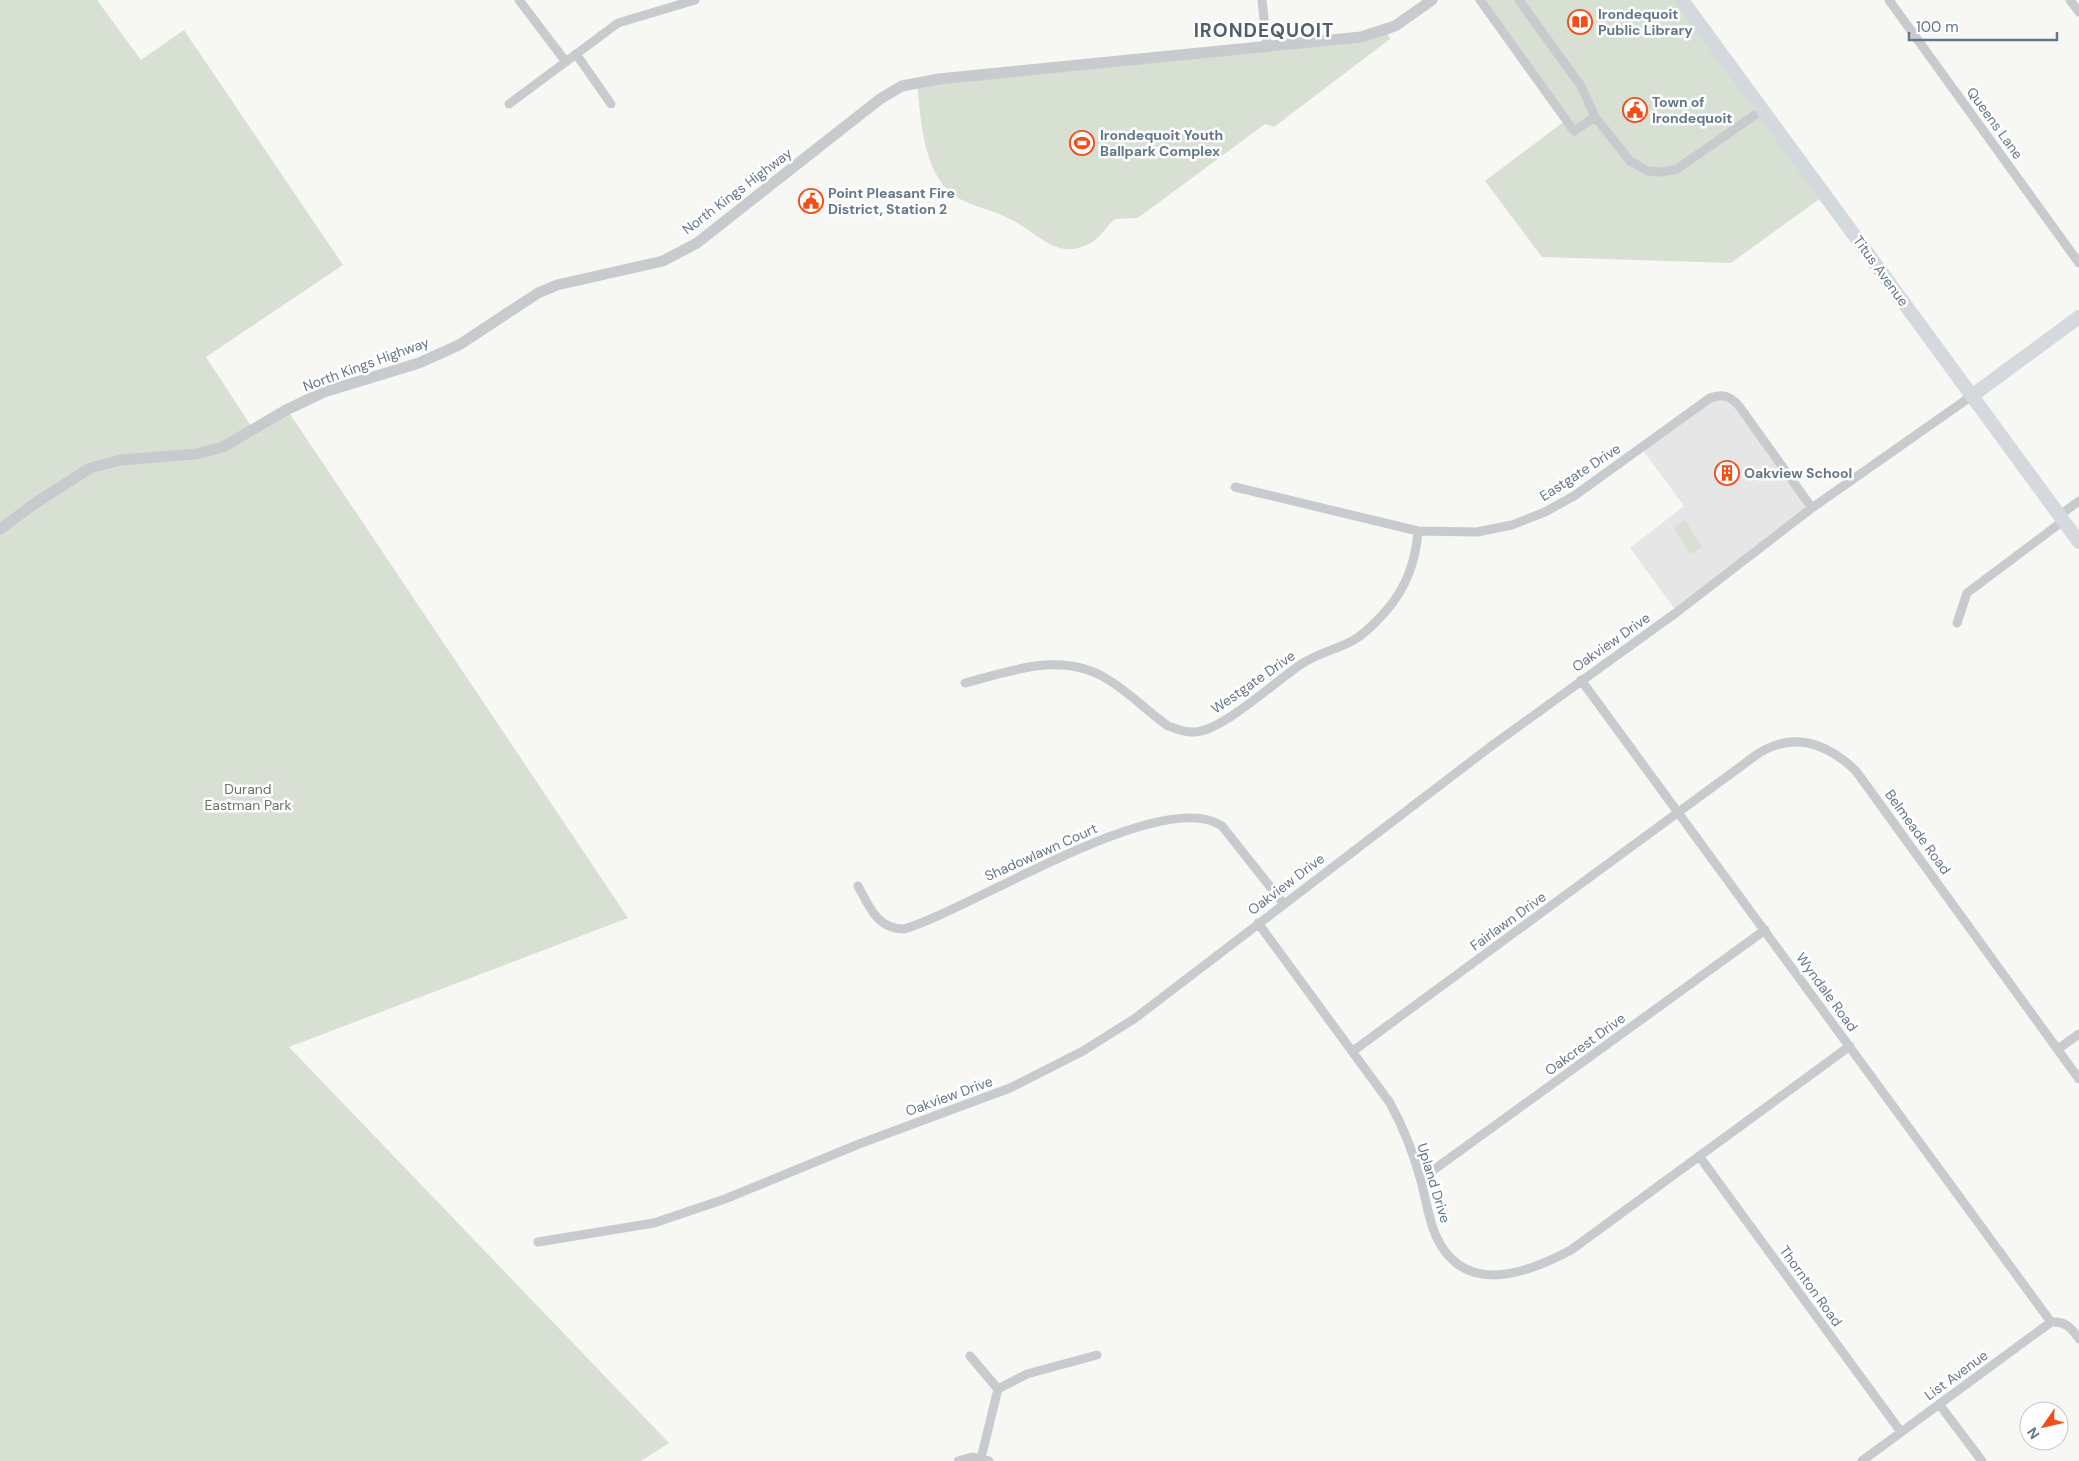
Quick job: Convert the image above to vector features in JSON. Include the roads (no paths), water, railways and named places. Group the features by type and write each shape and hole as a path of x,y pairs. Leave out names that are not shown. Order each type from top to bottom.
{"main road":[{"name":"Titus Avenue","path":"1682,0 2079,542"},
{"path":"1973,395 2079,317"}],"street":[{"path":"519,0 566,62"},
{"path":"510,104 618,23 685,1 695,0"},
{"path":"1262,0 1267,47"},
{"name":"North Kings Highway","path":"0,529 37,502 90,468 121,460 196,454 223,447 286,410 324,392 419,363 459,344 538,293 557,285 662,261 696,243 880,99 902,86 939,79 1267,47 1378,33 1400,24 1432,0"},
{"path":"1480,0 1574,130 1595,117"},
{"path":"1519,0 1581,86 1595,117 1630,161 1648,171 1677,170 1762,110"},
{"path":"2070,0 2079,12"},
{"name":"Queens Lane","path":"1891,1 2079,262"},
{"path":"576,54 611,104"},
{"name":"Eastgate Drive","path":"1235,487 1418,531 1477,532 1512,525 1545,512 1574,496 1710,398 1720,395 1730,397 1739,406 1812,508"},
{"name":"Oakview Drive","path":"538,1242 607,1232 672,1218 725,1199 859,1144 1010,1088 1084,1051 1134,1019 1283,903 1581,680 1678,612 1812,508 1973,395"},
{"path":"1957,622 1967,592 2061,518 2079,501"},
{"name":"Westgate Drive","path":"965,683 1040,665 1068,665 1095,672 1107,679 1168,726 1179,730 1201,731 1224,720 1302,663 1353,641 1365,632 1387,610 1404,584 1416,554 1418,531"},
{"name":"Wyndale Road","path":"1581,680 2050,1322"},
{"name":"Belmeade Road","path":"1680,814 1759,753 1777,744 1800,741 1814,743 1836,755 1856,771 1868,786 2079,1078"},
{"name":"Fairlawn Drive","path":"1353,1051 1680,814"},
{"name":"Shadowlawn Court","path":"858,886 879,921 895,929 904,929 1101,839 1175,819 1196,817 1214,821 1222,826 1283,903"},
{"name":"Upland Drive","path":"1258,923 1353,1051 1396,1116 1421,1180 1432,1226 1445,1250 1456,1261 1484,1275 1499,1276 1537,1266 1571,1250 1850,1046"},
{"name":"Oakcrest Drive","path":"1421,1180 1765,930"},
{"path":"2058,1050 2079,1034"},
{"name":"Thornton Road","path":"1699,1156 1902,1432"},
{"path":"2050,1322 2059,1322 2069,1326 2079,1339"},
{"name":"List Avenue","path":"1862,1461 2050,1322"},
{"path":"998,1389 1027,1374 1097,1355"},
{"path":"970,1356 998,1389"},
{"path":"958,1461 972,1457 985,1460 998,1389"},
{"path":"1939,1404 1982,1461"}],"place":[{"name":"Irondequoit Public Library","path":"1580,22"},
{"name":"Town of Irondequoit","path":"1635,110"},
{"name":"Irondequoit Youth Ballpark Complex","path":"1082,143"},
{"name":"Point Pleasant Fire District, Station 2","path":"811,201"},
{"name":"Oakview School","path":"1727,473"}],"district":[{"name":"IRONDEQUOIT","path":"1264,30"}],"park label":[{"name":"Durand Eastman Park","path":"248,798"}]}
